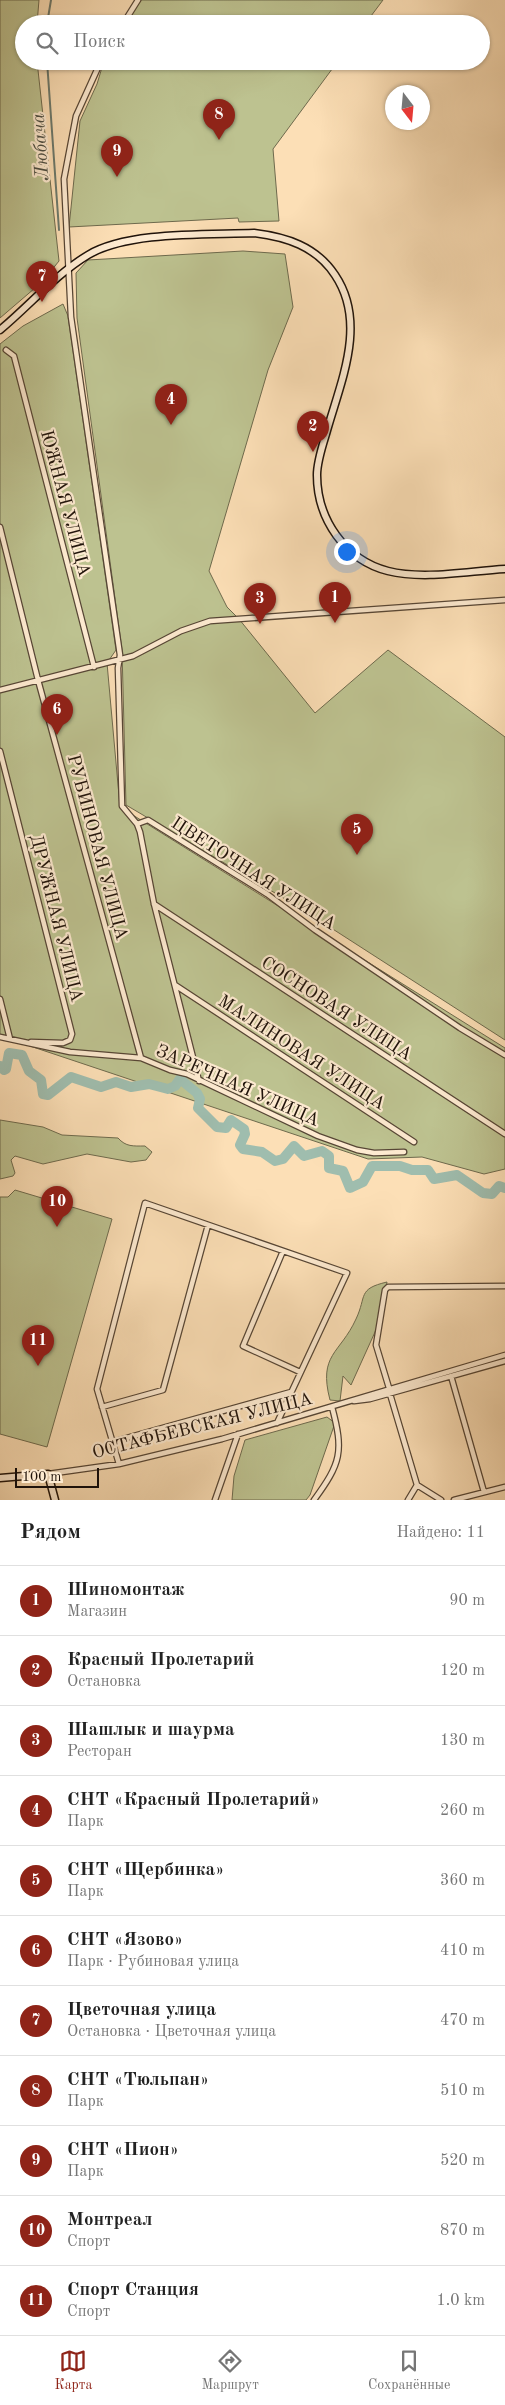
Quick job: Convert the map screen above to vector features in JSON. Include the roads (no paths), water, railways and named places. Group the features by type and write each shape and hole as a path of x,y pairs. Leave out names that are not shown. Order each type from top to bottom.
{"main road":[{"path":"0,330 68,269 88,255 108,246 129,240 254,233 274,235 302,244 318,254 329,266 342,285 349,303 351,322 350,346 321,450 317,474 319,496 325,516 337,538 352,553 370,565 390,572 412,574 505,569"},
{"path":"48,1474 55,1500"},
{"name":"ОСТАФЬЕВСКАЯ УЛИЦА","path":"0,1478 48,1474"}],"street":[{"path":"129,15 138,0"},
{"path":"98,70 76,116 64,179 71,317 120,655 118,661 122,806 137,824 154,904 199,1081"},
{"name":"ЮЖНАЯ УЛИЦА","path":"6,350 14,356 94,666"},
{"name":"РУБИНОВАЯ УЛИЦА","path":"0,527 38,680 141,1058"},
{"path":"0,690 118,661 133,656 181,631 210,621 505,600"},
{"name":"ДРУЖНАЯ УЛИЦА","path":"0,751 72,1034 70,1040 63,1042 17,1041"},
{"name":"ЦВЕТОЧНАЯ УЛИЦА","path":"137,824 148,820 220,864 460,1028 505,1055"},
{"name":"СОСНОВАЯ УЛИЦА","path":"154,904 505,1134"},
{"name":"МАЛИНОВАЯ УЛИЦА","path":"175,985 414,1142"},
{"path":"0,999 10,1039"},
{"name":"ЗАРЕЧНАЯ УЛИЦА","path":"0,1037 70,1052 141,1058 199,1081 318,1136 357,1150 374,1153 404,1152"},
{"path":"118,1464 97,1389 145,1203 347,1273 277,1424"},
{"path":"102,1406 163,1390 208,1225"},
{"path":"283,1251 243,1346 300,1372"},
{"path":"389,1388 376,1345 385,1290 388,1287 505,1286"},
{"name":"ОСТАФЬЕВСКАЯ УЛИЦА","path":"48,1474 118,1464 277,1424 332,1408 389,1388 505,1355"},
{"name":"ОСТАФЬЕВСКАЯ УЛИЦА","path":"350,1402 390,1394 505,1361"},
{"path":"451,1376 484,1492"},
{"path":"112,1442 291,1392"},
{"path":"390,1394 417,1485 441,1500"},
{"path":"314,1500 337,1463 337,1427 332,1408"},
{"path":"215,1500 238,1434"},
{"path":"408,1500 417,1485"},
{"path":"454,1500 505,1487"}],"waterway":[{"name":"Любача","path":"48,15 51,0"},
{"name":"Любача","path":"48,70 59,230"},
{"path":"0,1066 4,1070 6,1069 9,1053 22,1055 29,1071 41,1080 43,1094 48,1095 71,1077 101,1087 116,1082 131,1087 149,1084 168,1089 175,1086 180,1079 197,1093 200,1099 198,1108 217,1127 226,1128 231,1120 244,1129 245,1134 240,1145 243,1149 262,1152 275,1161 283,1159 294,1146 304,1156 322,1151 329,1156 329,1168 343,1171 350,1188 363,1182 372,1166 400,1166 412,1170 428,1170 434,1179 457,1175 483,1193 492,1194 499,1186 505,1188"}],"place":[{"name":"СНТ «Тюльпан»","path":"219,140"},
{"name":"СНТ «Пион»","path":"117,177"},
{"name":"Цветочная улица","path":"42,302"},
{"name":"СНТ «Красный Пролетарий»","path":"171,425"},
{"name":"Красный Пролетарий","path":"313,452"},
{"name":"Шиномонтаж","path":"335,623"},
{"name":"Шашлык и шаурма","path":"260,624"},
{"name":"СНТ «Язово»","path":"57,735"},
{"name":"СНТ «Щербинка»","path":"357,855"},
{"name":"Монтреал","path":"57,1227"},
{"name":"Спорт Станция","path":"38,1366"}]}
